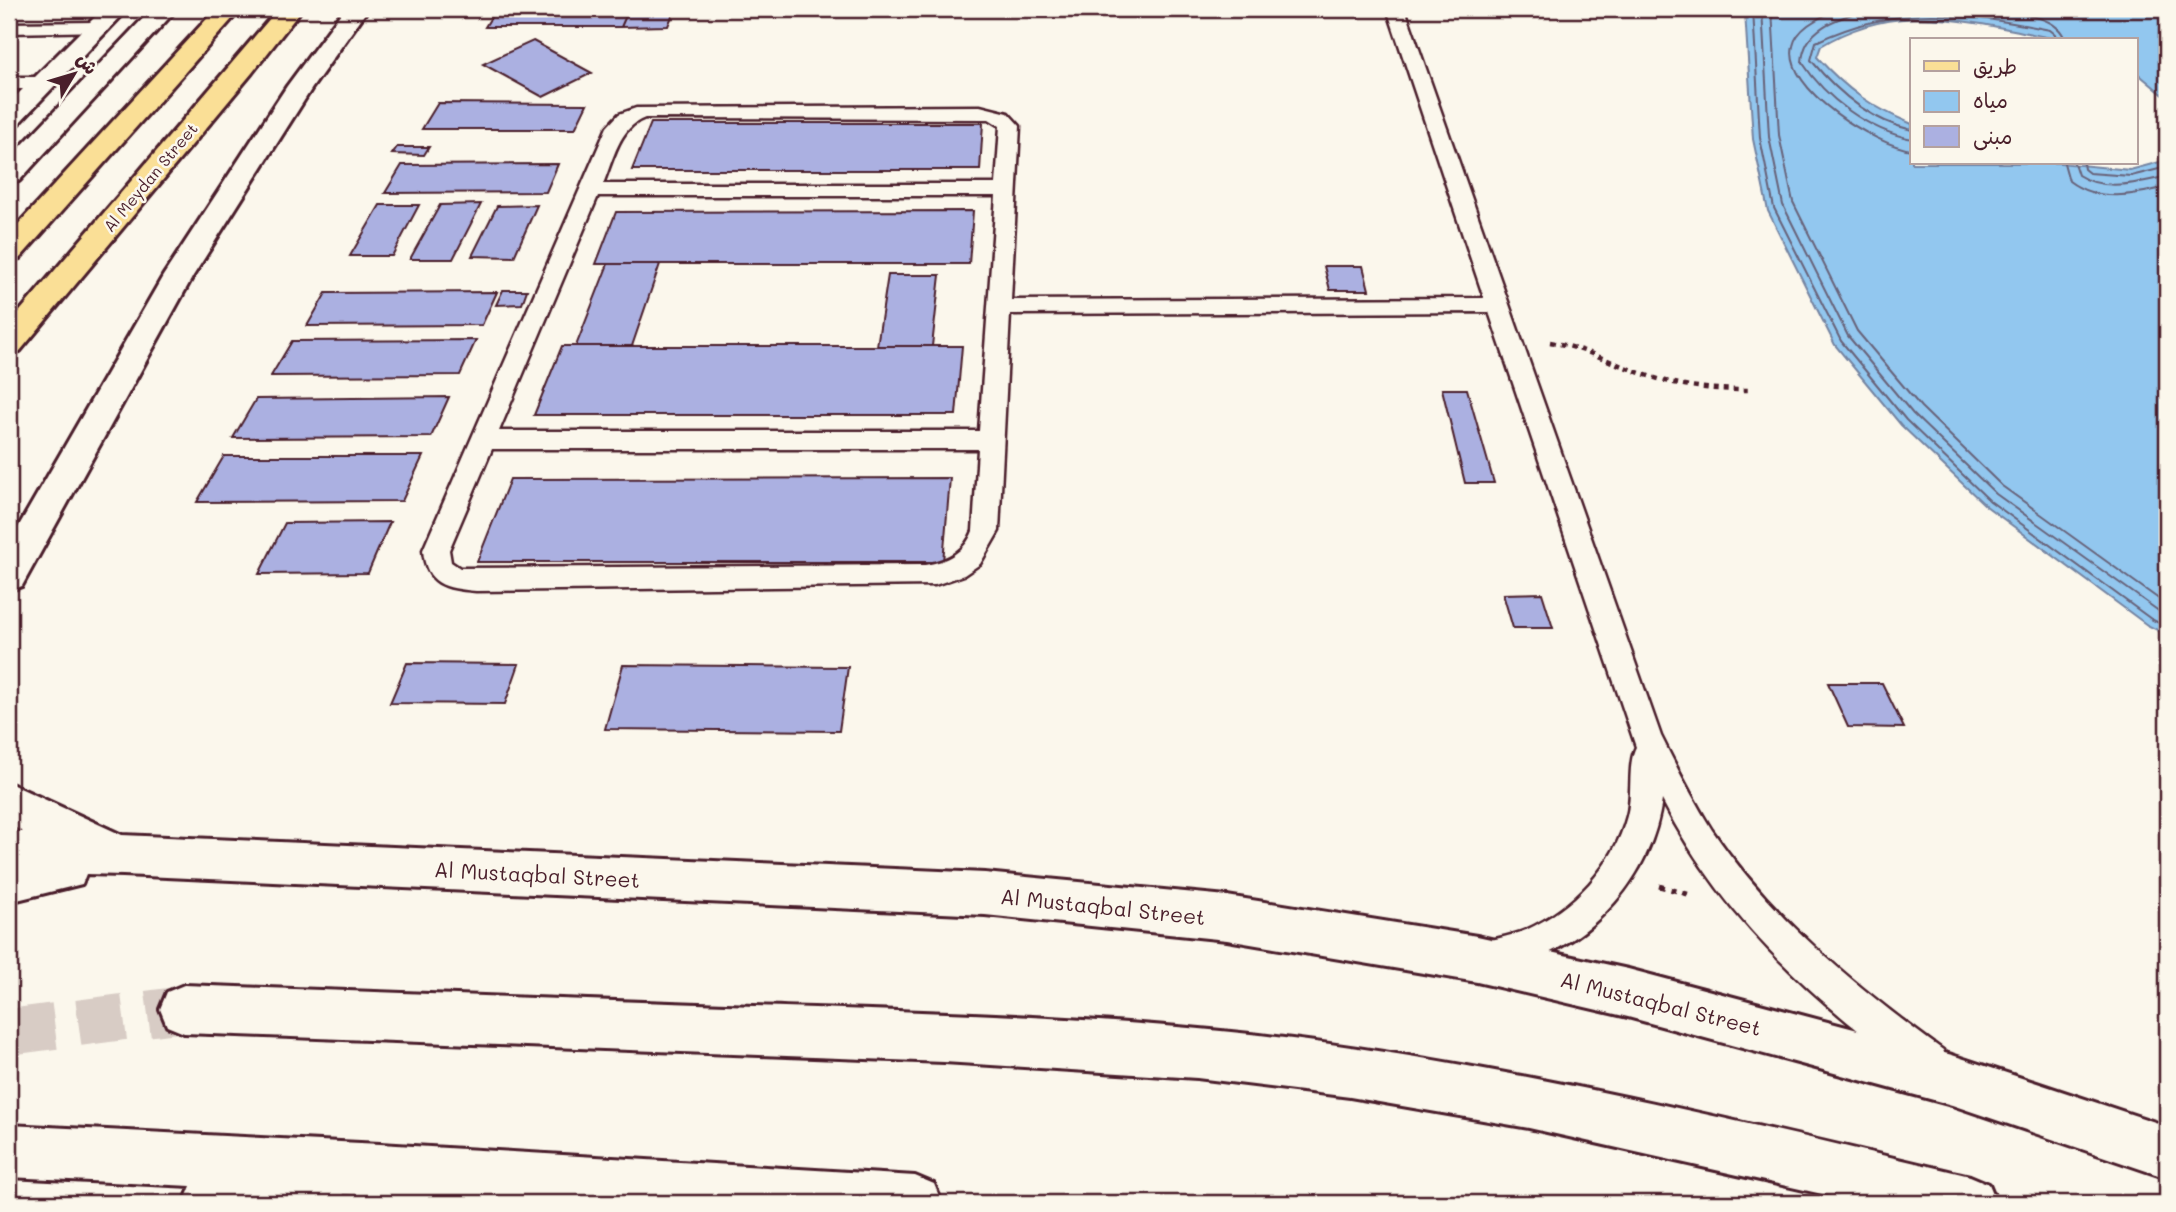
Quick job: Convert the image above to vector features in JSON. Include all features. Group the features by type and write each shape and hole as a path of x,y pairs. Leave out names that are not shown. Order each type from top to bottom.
{"main road":[{"path":"9,118 116,9"},
{"path":"9,175 164,9"},
{"path":"9,252 229,9"},
{"name":"Al Meydan Street","path":"9,344 290,9"},
{"path":"10,578 178,276 300,86 356,9"},
{"path":"9,802 47,823 123,855"},
{"name":"Al Mustaqbal Street","path":"9,852 985,894 1227,918 1476,959 1668,1003 1952,1080 2167,1152"},
{"path":"9,881 123,855"},
{"path":"184,1009 993,1038 1127,1046 1263,1060 1400,1079 1541,1104 1685,1134 1970,1203"},
{"path":"9,1151 380,1170 915,1203"},
{"path":"211,1203 380,1170"}],"lane":[{"path":"1396,9 1646,736 1670,788 1702,842 1744,897 1803,960 1872,1022 1952,1080"},
{"path":"9,28 98,27"},
{"path":"9,83 43,83"},
{"path":"643,112 989,112 1003,117 1010,126 986,531 983,542 966,561 939,574 465,580 454,578 438,567 436,550 590,190 620,122 643,112"},
{"path":"590,190 1006,190"},
{"path":"1000,307 1497,305"},
{"path":"485,440 990,440"},
{"path":"1476,959 1536,942 1584,911 1621,872 1642,829 1650,783 1646,736"}],"path":[{"path":"1510,343 1553,342 1593,352 1642,373 1685,385 1748,390"}],"water":[{"path":"1748,9 2167,9 2167,98 2138,74 2138,38 2054,38 1983,24 1912,18 1867,26 1844,34 1821,46 1817,57 1860,96 1910,123 1910,164 2070,164 2130,170 2167,160 2167,635 2147,625 1986,506 1901,425 1835,345 1768,211 1753,139 1745,12"}],"building":[{"path":"496,9 629,9 621,27 485,27"},
{"path":"629,9 675,9 668,26 621,27"},
{"path":"533,41 592,73 543,97 483,64"},
{"path":"438,103 587,104 575,129 422,129"},
{"path":"651,123 983,123 980,170 632,170"},
{"path":"397,147 429,147 424,155 392,154"},
{"path":"558,164 546,192 385,193 402,165"},
{"path":"481,204 453,259 410,259 440,205"},
{"path":"380,205 419,205 392,256 350,256"},
{"path":"537,205 514,257 472,256 497,206"},
{"path":"973,211 969,264 596,264 616,212"},
{"path":"608,264 660,264 632,346 576,346"},
{"path":"1324,266 1363,266 1369,290 1330,290"},
{"path":"888,275 940,275 932,346 877,346"},
{"path":"503,290 527,290 522,304 496,305"},
{"path":"497,292 482,325 307,326 326,293"},
{"path":"476,340 460,375 271,376 292,341"},
{"path":"562,346 962,346 956,415 534,415"},
{"path":"1442,389 1467,389 1494,483 1465,483"},
{"path":"449,397 431,437 233,438 256,399"},
{"path":"224,456 423,456 402,501 197,502"},
{"path":"950,478 943,562 477,562 510,479"},
{"path":"390,522 368,573 259,574 285,523"},
{"path":"1542,593 1553,628 1513,628 1503,594"},
{"path":"407,663 519,664 505,704 390,703"},
{"path":"623,665 848,667 839,731 605,729"},
{"path":"1828,683 1882,683 1904,728 1848,727"}],"tunnel":[{"path":"9,1032 184,1009"}]}
